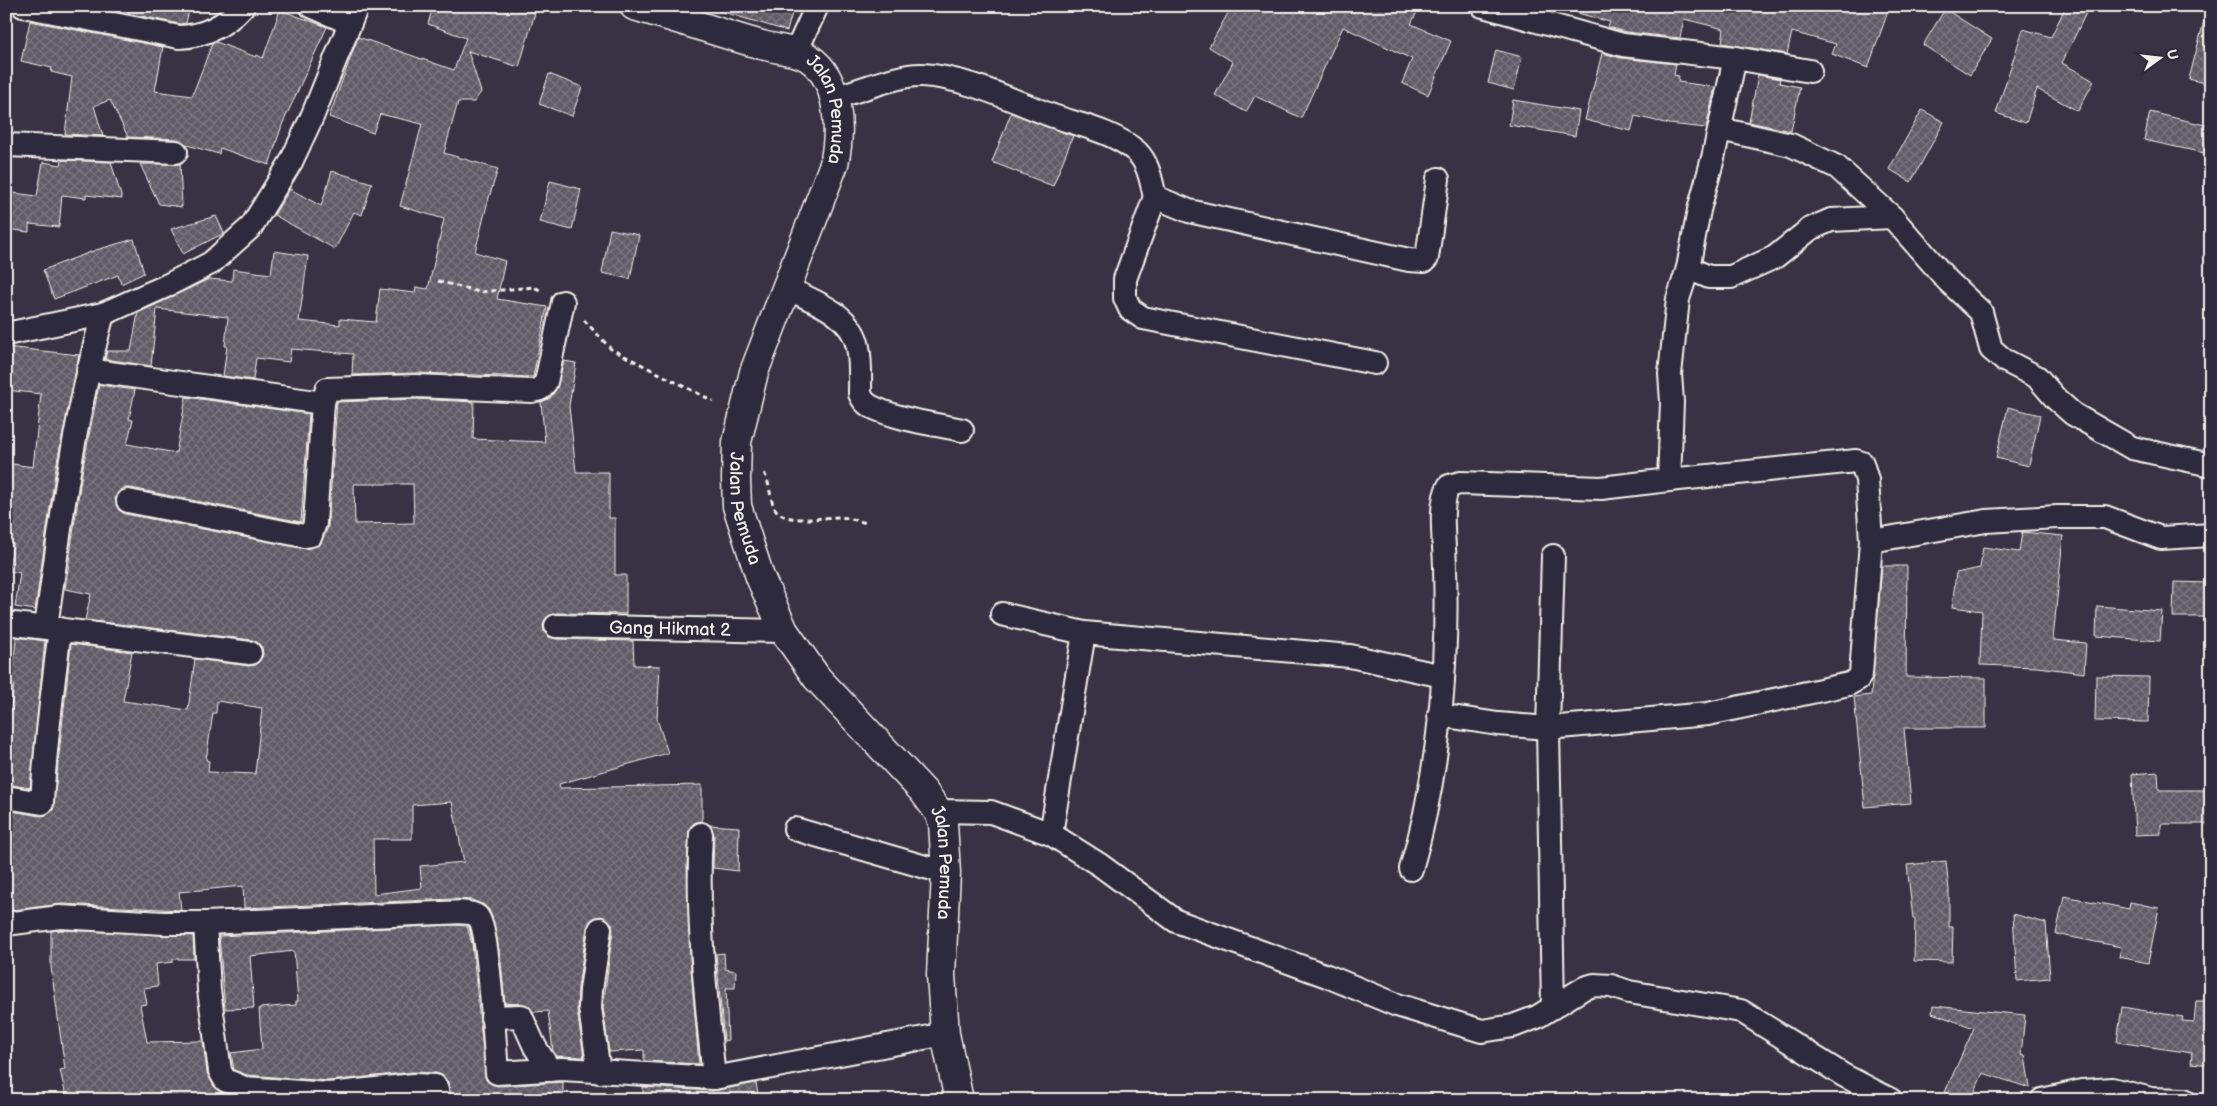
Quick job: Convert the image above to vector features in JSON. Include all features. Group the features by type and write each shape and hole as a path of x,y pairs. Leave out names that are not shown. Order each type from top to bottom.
{"street":[{"path":"23,6 179,37 197,36 215,28 234,16 243,6"},
{"path":"6,334 103,314 164,287 211,263 251,227 291,162 312,117 353,15 311,6"},
{"name":"Jalan Pemuda","path":"634,6 808,57 825,76 834,98 838,145 834,164 754,372 737,442 737,506 760,577 784,631 817,678 923,791 938,811 942,823 946,874 942,975 945,1034 959,1100"},
{"path":"795,54 817,6"},
{"path":"1483,6 1623,45 1736,58 1810,71"},
{"path":"1669,480 1672,402 1670,374 1678,299 1688,268 1699,210 1736,58"},
{"path":"834,98 900,79 921,75 945,78 987,91 1117,139 1137,152 1148,167 1156,197 1125,278 1125,298 1130,309 1144,318 1375,363"},
{"path":"1720,129 1791,145 1837,167 1892,217 1948,281 1981,312 1991,349 2004,360 2037,377 2056,399 2073,414 2132,448 2211,465"},
{"path":"6,145 176,152"},
{"path":"1156,197 1189,211 1372,253 1424,261 1428,254 1438,179"},
{"path":"1688,268 1709,277 1731,277 1775,257 1810,229 1831,220 1892,217"},
{"path":"786,288 834,312 855,336 859,349 860,394 869,406 908,418 962,430"},
{"path":"128,501 304,536 311,535 315,523 324,403 327,389 335,387 416,386 532,391 540,389 546,382 563,302"},
{"path":"6,797 42,803 44,759 50,730 53,628 66,478 88,370 103,314"},
{"path":"88,370 324,403"},
{"path":"1411,870 1423,830 1436,760 1439,715 1443,676 1446,599 1444,508 1446,490 1449,486 1472,483 1601,488 1862,463 1867,480 1871,541 1861,674 1854,682 1708,714 1548,728 1498,724 1439,715"},
{"path":"1871,541 1986,522 2057,517 2105,517 2161,538 2211,535"},
{"path":"1553,556 1548,728 1553,1007"},
{"path":"1002,614 1084,633 1350,656 1443,676"},
{"path":"6,623 250,653"},
{"name":"Gang Hikmat 2","path":"556,626 784,631"},
{"path":"1051,834 1084,633"},
{"path":"938,811 991,812 1051,834 1107,871 1176,921 1328,976 1397,1005 1482,1031 1513,1026 1538,1017 1584,988 1594,985 1611,986 1629,992 1742,1011 1843,1075 1891,1100"},
{"path":"795,829 946,874"},
{"path":"701,834 698,878 704,984 714,1078"},
{"path":"6,924 60,917 164,923 205,923 471,913 478,917 483,926 497,1073 550,1070 714,1078 945,1034"},
{"path":"205,923 210,999 220,1071 225,1080 244,1088 329,1094 414,1085 435,1086 438,1100"},
{"path":"598,1072 590,1008 600,929"},
{"path":"492,1017 521,1016 535,1048 550,1070"},
{"path":"2042,1100 2082,1091 2112,1089 2150,1099 2184,1100"}],"path":[{"path":"763,471 769,482 777,512 807,520 840,517 867,523"}],"building":[{"path":"92,6 190,6 186,23 180,24"},
{"path":"433,6 514,6 535,13 519,67 468,51 481,92 474,102 458,102 444,153 498,169 475,252 505,261 497,299 547,307 533,377 417,373 352,375 353,354 291,349 289,362 256,358 253,380 223,376 228,317 157,309 151,366 105,359 107,351 131,351 138,313 209,279 232,281 233,269 271,274 274,251 308,256 299,321 340,325 340,319 376,322 380,289 415,293 416,287 428,289 444,219 400,206 422,124 380,114 373,133 329,117 358,37 454,70 466,38 428,24"},
{"path":"721,6 794,6 787,31 720,11"},
{"path":"1232,6 1420,6 1411,24 1451,41 1428,95 1402,83 1412,59 1343,27 1301,118 1255,96 1246,112 1215,95 1233,62 1209,47"},
{"path":"1575,6 1890,6 1868,68 1832,54 1836,44 1792,32 1787,54 1722,43 1724,29 1684,19 1680,38 1626,32 1608,27 1610,22 1574,12"},
{"path":"2066,6 2071,6 2086,13 2062,63 2094,81 2078,111 2037,89 2026,123 1996,113 2023,29 2051,37"},
{"path":"1945,9 1992,39 1970,75 1923,45"},
{"path":"280,10 327,27 282,125 269,165 220,148 219,154 187,145 177,139 128,137 110,100 94,106 103,136 65,134 72,77 51,72 52,68 21,61 30,21 163,47 155,91 192,96 212,44 216,42 263,58"},
{"path":"2204,21 2211,22 2211,85 2189,79"},
{"path":"1496,50 1522,57 1514,90 1488,83"},
{"path":"1602,53 1621,58 1676,64 1674,75 1679,76 1678,82 1715,87 1706,128 1669,124 1635,116 1631,131 1585,120"},
{"path":"549,74 582,87 572,116 539,104"},
{"path":"1758,75 1780,79 1779,83 1800,87 1791,131 1749,122"},
{"path":"1513,100 1579,111 1575,136 1509,125"},
{"path":"1922,110 1944,122 1911,182 1889,169"},
{"path":"2150,112 2209,126 2204,153 2144,140"},
{"path":"1011,113 1073,136 1053,186 992,162"},
{"path":"62,160 111,162 122,199 86,195 86,198 62,195 59,227 29,224 29,232 6,229 6,192 37,196 43,162 61,165"},
{"path":"140,164 180,164 182,207 159,204"},
{"path":"332,171 372,183 362,215 354,212 335,249 274,215 290,189 321,206"},
{"path":"550,181 581,189 572,230 540,222"},
{"path":"216,216 224,233 183,254 171,229"},
{"path":"610,229 639,235 630,279 602,273"},
{"path":"134,239 144,273 121,284 118,275 54,299 43,270 96,250"},
{"path":"6,347 79,355 56,467 35,610 15,607 20,573 9,571 13,544 6,543 6,463 33,467 41,394 6,390"},
{"path":"564,361 576,363 569,406 576,472 609,472 609,518 615,518 615,575 626,575 626,614 556,613 545,619 543,625 544,632 549,637 556,639 633,641 634,665 660,666 657,719 668,753 559,784 560,788 702,785 702,821 695,822 690,827 687,864 690,957 699,1064 644,1061 644,1050 609,1052 603,1007 613,930 612,924 602,916 595,917 587,927 578,988 577,1010 584,1057 557,1056 553,1051 548,1011 534,1012 527,1005 505,1003 501,962 494,922 489,910 484,905 472,900 453,899 244,908 243,886 179,892 181,910 61,904 6,911 9,844 6,844 6,810 40,816 47,815 53,810 71,644 132,652 123,701 188,710 195,659 249,666 256,665 263,655 262,647 252,640 85,620 91,594 65,589 82,472 99,385 135,390 129,419 133,420 127,444 176,453 186,397 309,414 301,522 131,488 124,488 118,492 115,499 119,510 125,514 306,549 320,545 328,527 337,402 416,399 474,402 473,439 545,442 541,402 550,398 556,390","holes":["354,484 413,484 414,523 355,524","217,701 262,708 255,774 208,772 209,761 206,760 213,713 216,713","452,802 464,862 420,866 422,888 374,894 373,839 412,839 412,805"]},
{"path":"2008,407 2040,415 2029,466 1996,458"},
{"path":"2022,532 2063,536 2053,640 2086,643 2084,673 2037,667 1980,665 1982,611 1952,607 1956,573 1980,568 1983,547 2019,552"},
{"path":"1882,566 1907,566 1906,677 1986,678 1986,728 1904,728 1911,803 1865,807 1854,697 1871,695"},
{"path":"2174,582 2211,583 2211,617 2173,617"},
{"path":"2097,606 2162,611 2160,641 2096,636"},
{"path":"16,637 45,641 30,788 6,784 6,742 14,685 12,685"},
{"path":"2096,676 2149,677 2148,722 2095,721"},
{"path":"2158,772 2159,790 2211,790 2211,824 2161,824 2161,834 2135,835 2132,774"},
{"path":"710,825 739,827 738,871 713,868 714,835"},
{"path":"1946,861 1949,890 1949,927 1953,927 1952,962 1914,961 1915,919 1913,919 1907,865"},
{"path":"2064,896 2129,909 2130,902 2159,908 2148,963 2119,957 2121,947 2056,934"},
{"path":"2013,914 2046,923 2050,978 2017,981"},
{"path":"454,925 467,926 472,944 486,1080 498,1086 563,1082 563,1100 451,1100 448,1082 442,1075 436,1073 413,1072 329,1081 247,1075 234,1070 231,1053 262,1049 259,1008 296,1005 296,1001 298,1001 294,951 250,956 254,1008 225,1009 219,936"},
{"path":"51,931 193,936 194,959 173,959 173,962 156,964 158,986 144,988 147,1004 140,1005 147,1042 203,1041 207,1073 214,1086 220,1092 238,1100 67,1100 60,1070 65,1069 51,967"},
{"path":"724,953 725,969 736,971 735,988 726,988 728,1040 724,1041 716,954"},
{"path":"2196,1001 2211,1001 2211,1065 2191,1063 2192,1053 2117,1042 2122,1007 2183,1017 2182,1021 2194,1022"},
{"path":"1933,1006 2025,1015 2021,1055 2025,1056 2030,1088 1983,1073 1971,1100 1962,1100 1945,1092 1974,1028 1932,1013"},
{"path":"756,1083 759,1100 643,1100 643,1087 713,1091"}]}
